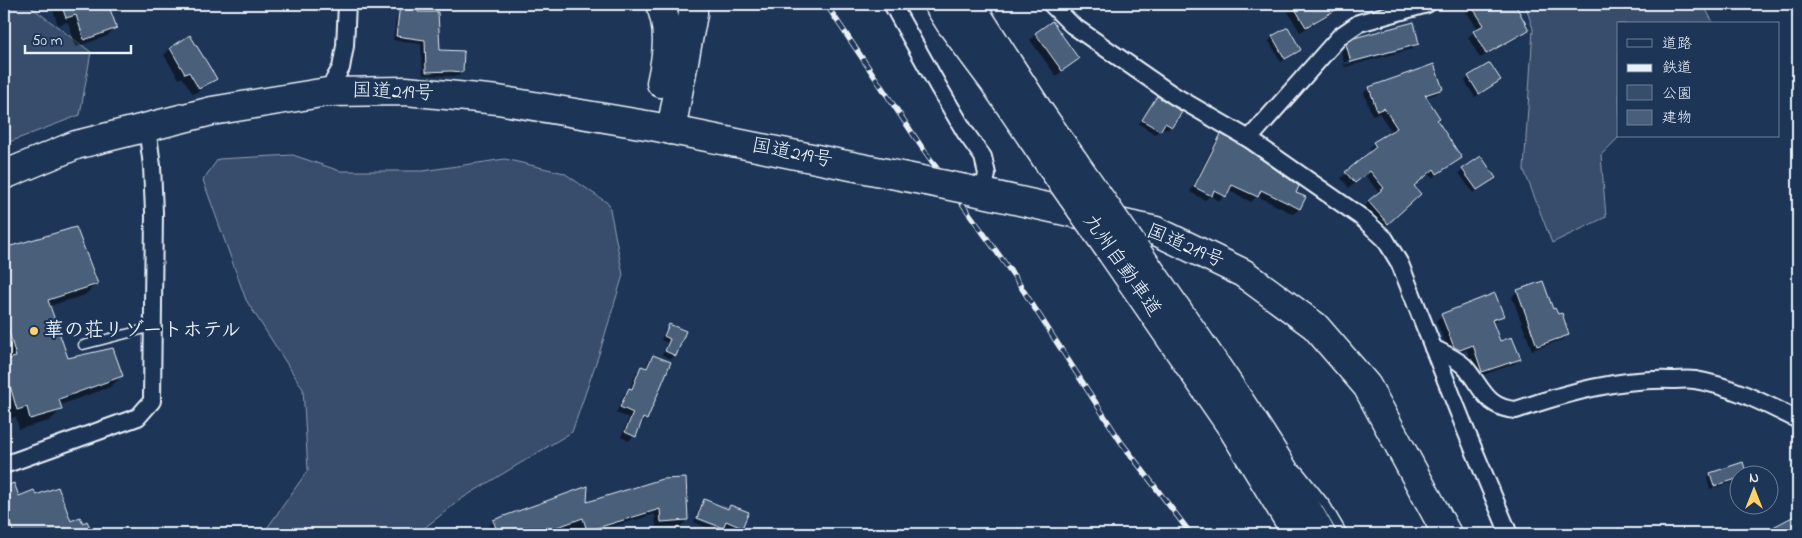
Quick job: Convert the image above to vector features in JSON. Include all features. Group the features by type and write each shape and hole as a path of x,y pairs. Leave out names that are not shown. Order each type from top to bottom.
{"highway":[{"path":"660,4 667,30 662,128"},
{"path":"662,128 693,14 694,4"},
{"name":"九州自動車道","path":"970,4 1040,113 1063,165"},
{"name":"九州自動車道","path":"941,10 994,82 1063,165 1217,386 1282,468 1321,534"},
{"name":"国道219号","path":"4,175 76,145 212,112 327,92 406,91 498,100 662,128 974,191 1156,231 1243,273 1315,326 1367,386 1447,534"},
{"name":"九州自動車道","path":"1217,386 1259,470 1297,534"}],"street":[{"path":"327,92 341,68 346,38 346,4"},
{"path":"892,4 942,94 983,157 987,174 974,191"},
{"path":"1051,4 1072,25 1173,95 1249,139 1362,217 1385,239 1400,264 1509,534"},
{"path":"1249,139 1340,36 1359,23 1427,4"},
{"path":"4,464 138,417 152,401 154,212 152,166 147,127"},
{"path":"1433,348 1453,358 1463,366 1487,399 1494,405 1504,409 1516,410 1598,386 1654,379 1695,380 1760,401 1798,420"}],"lane":[{"path":"83,345 153,327"},
{"path":"1217,386 1279,446"},
{"path":"1217,386 1246,466"},
{"path":"1291,461 1326,505 1343,534"}],"green space":[{"path":"4,4 27,4 91,52 80,115 4,144"},
{"path":"1525,4 1703,4 1713,22 1617,22 1618,138 1601,155 1606,217 1552,243 1524,170 1533,29"},
{"path":"293,155 340,171 423,171 505,159 564,173 609,204 623,275 600,351 572,432 461,499 417,534 263,534 308,470 303,389 246,300 203,180 218,159"}],"building":[{"path":"61,4 108,4 117,28 84,40 76,15 66,18"},
{"path":"407,4 419,4 418,12 438,12 440,50 464,51 463,72 426,72 425,40 396,36 400,5 407,6"},
{"path":"1292,4 1346,4 1306,27"},
{"path":"1470,4 1515,4 1529,30 1486,54 1473,31 1484,25"},
{"path":"1052,21 1079,59 1062,71 1035,33"},
{"path":"1414,22 1419,44 1351,62 1346,44 1354,38"},
{"path":"1288,27 1301,50 1285,59 1272,36"},
{"path":"190,35 217,79 199,89 189,72 185,74 170,48"},
{"path":"1490,63 1501,80 1479,94 1468,76"},
{"path":"1434,64 1443,89 1425,95 1440,118 1437,120 1462,158 1437,174 1434,169 1414,186 1421,194 1388,224 1368,201 1384,188 1370,171 1355,183 1345,172 1376,147 1373,142 1397,128 1384,108 1377,111 1369,87"},
{"path":"1157,96 1182,112 1172,127 1165,123 1160,131 1142,120"},
{"path":"1221,134 1244,147 1299,186 1296,193 1306,197 1300,209 1261,190 1258,197 1232,185 1226,197 1214,190 1212,196 1194,187"},
{"path":"1481,156 1496,178 1477,190 1462,169"},
{"name":"華の荘リゾートホテル","path":"76,227 98,284 48,300 68,358 113,348 123,376 59,399 62,410 30,419 27,407 17,410 4,365 4,360 16,357 4,313 4,248"},
{"path":"1543,281 1553,309 1555,308 1558,314 1562,313 1569,335 1537,346 1517,290"},
{"path":"1495,293 1504,316 1492,320 1500,341 1512,337 1521,359 1482,372 1473,345 1460,350 1454,347 1441,314"},
{"path":"669,324 686,331 676,356 665,351 670,339 664,336"},
{"path":"653,355 671,362 647,420 643,418 636,437 625,432 633,413 620,407 629,388 632,389 641,366 647,368"},
{"path":"1743,462 1744,466 1731,466"},
{"path":"1730,466 1730,481 1714,486 1710,473"},
{"path":"686,478 688,520 661,522 660,509 587,531 583,518 538,534 498,534 493,520 588,486 587,502 662,479"},
{"path":"14,483 19,496 34,490 36,495 58,487 71,521 80,517 83,523 87,521 93,534 14,534 4,507 4,487"},
{"path":"704,499 728,509 730,505 749,512 742,528 726,521 723,528 697,518"},
{"path":"1798,514 1798,526 1783,534 1760,534"}],"railway":[{"path":"826,4 921,146 1014,276 1121,442 1191,534"}],"place":[{"name":"華の荘リゾートホテル","path":"34,331"}]}
